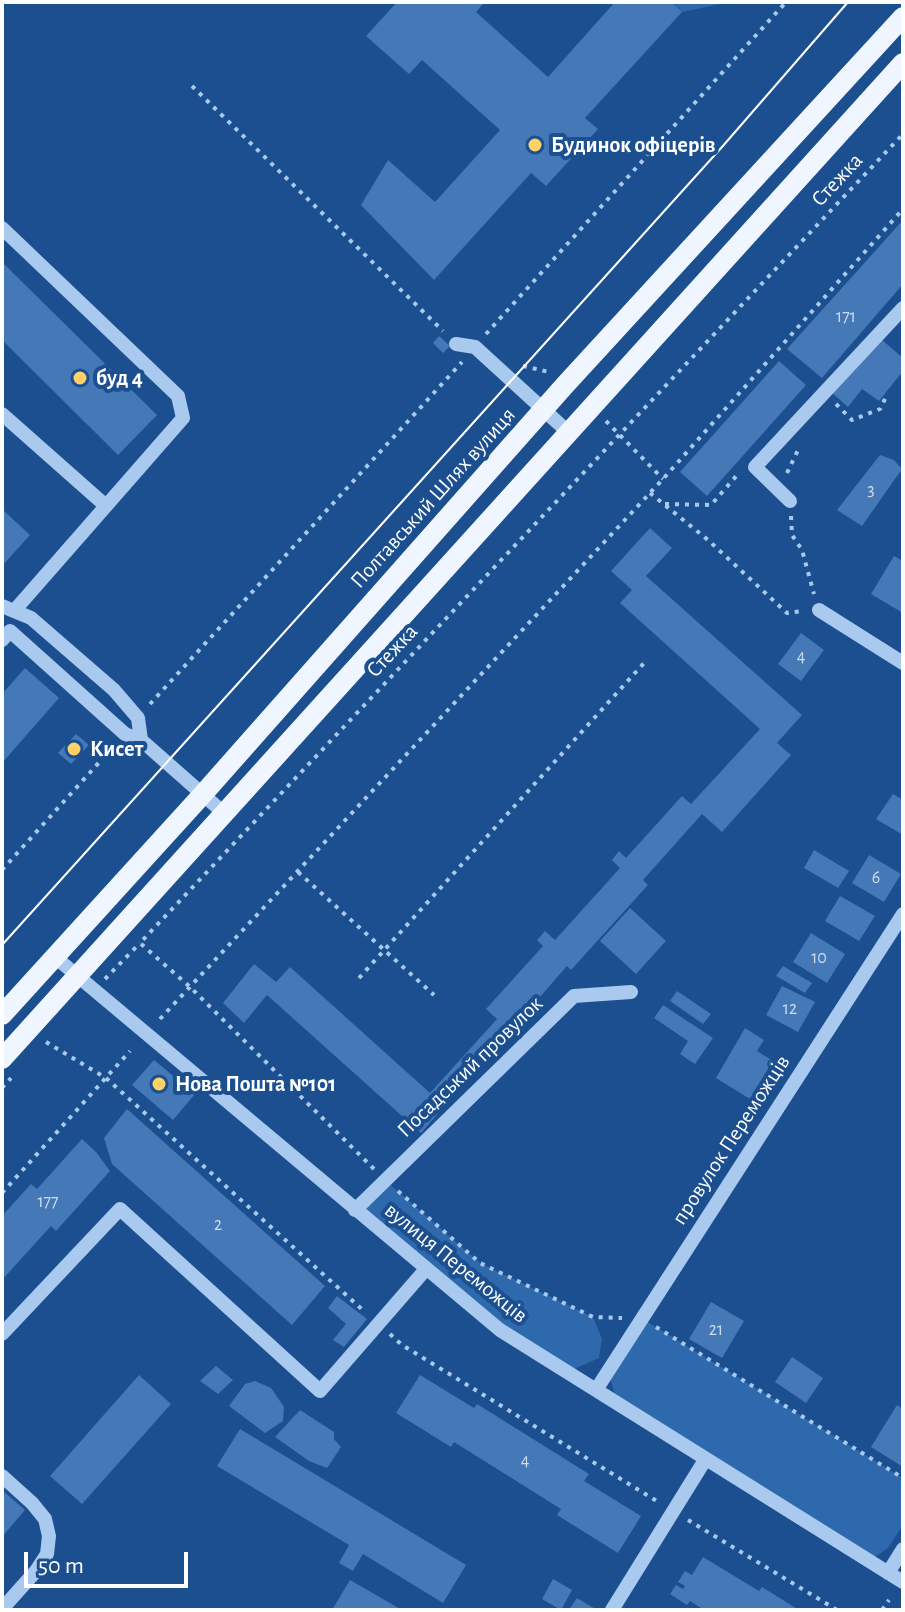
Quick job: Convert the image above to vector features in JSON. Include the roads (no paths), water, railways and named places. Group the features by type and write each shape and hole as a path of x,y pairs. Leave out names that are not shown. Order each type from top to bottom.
{"main road":[{"name":"Полтавський Шлях вулиця","path":"2,1015 203,794 544,409 903,17"},
{"path":"2,1059 903,63"}],"street":[{"path":"2,228 178,396 183,418 106,506 8,608 31,618 114,690 138,718 141,740"},
{"path":"790,501 755,467 903,308"},
{"path":"456,344 475,347 568,432"},
{"path":"2,414 106,506"},
{"path":"819,610 903,663"},
{"path":"2,640 10,631 125,734 141,740 225,814"},
{"name":"провулок Переможців","path":"596,1390 903,914"},
{"name":"вулиця Переможців","path":"55,957 500,1330 903,1582"},
{"name":"Посадський провулок","path":"355,1210 574,996 631,992"},
{"path":"2,1334 120,1209 320,1391 426,1269"},
{"path":"612,1610 705,1460"},
{"path":"2,1476 45,1519 49,1536 47,1554 2,1609"},
{"path":"888,1573 903,1549"}],"tram line":[{"path":"2,945 722,147 848,2"}],"place":[{"name":"Будинок офіцерів","path":"535,145"},
{"name":"буд 4","path":"80,378"},
{"name":"Кисет","path":"74,749"},
{"name":"Нова Пошта №101","path":"159,1084"}]}
